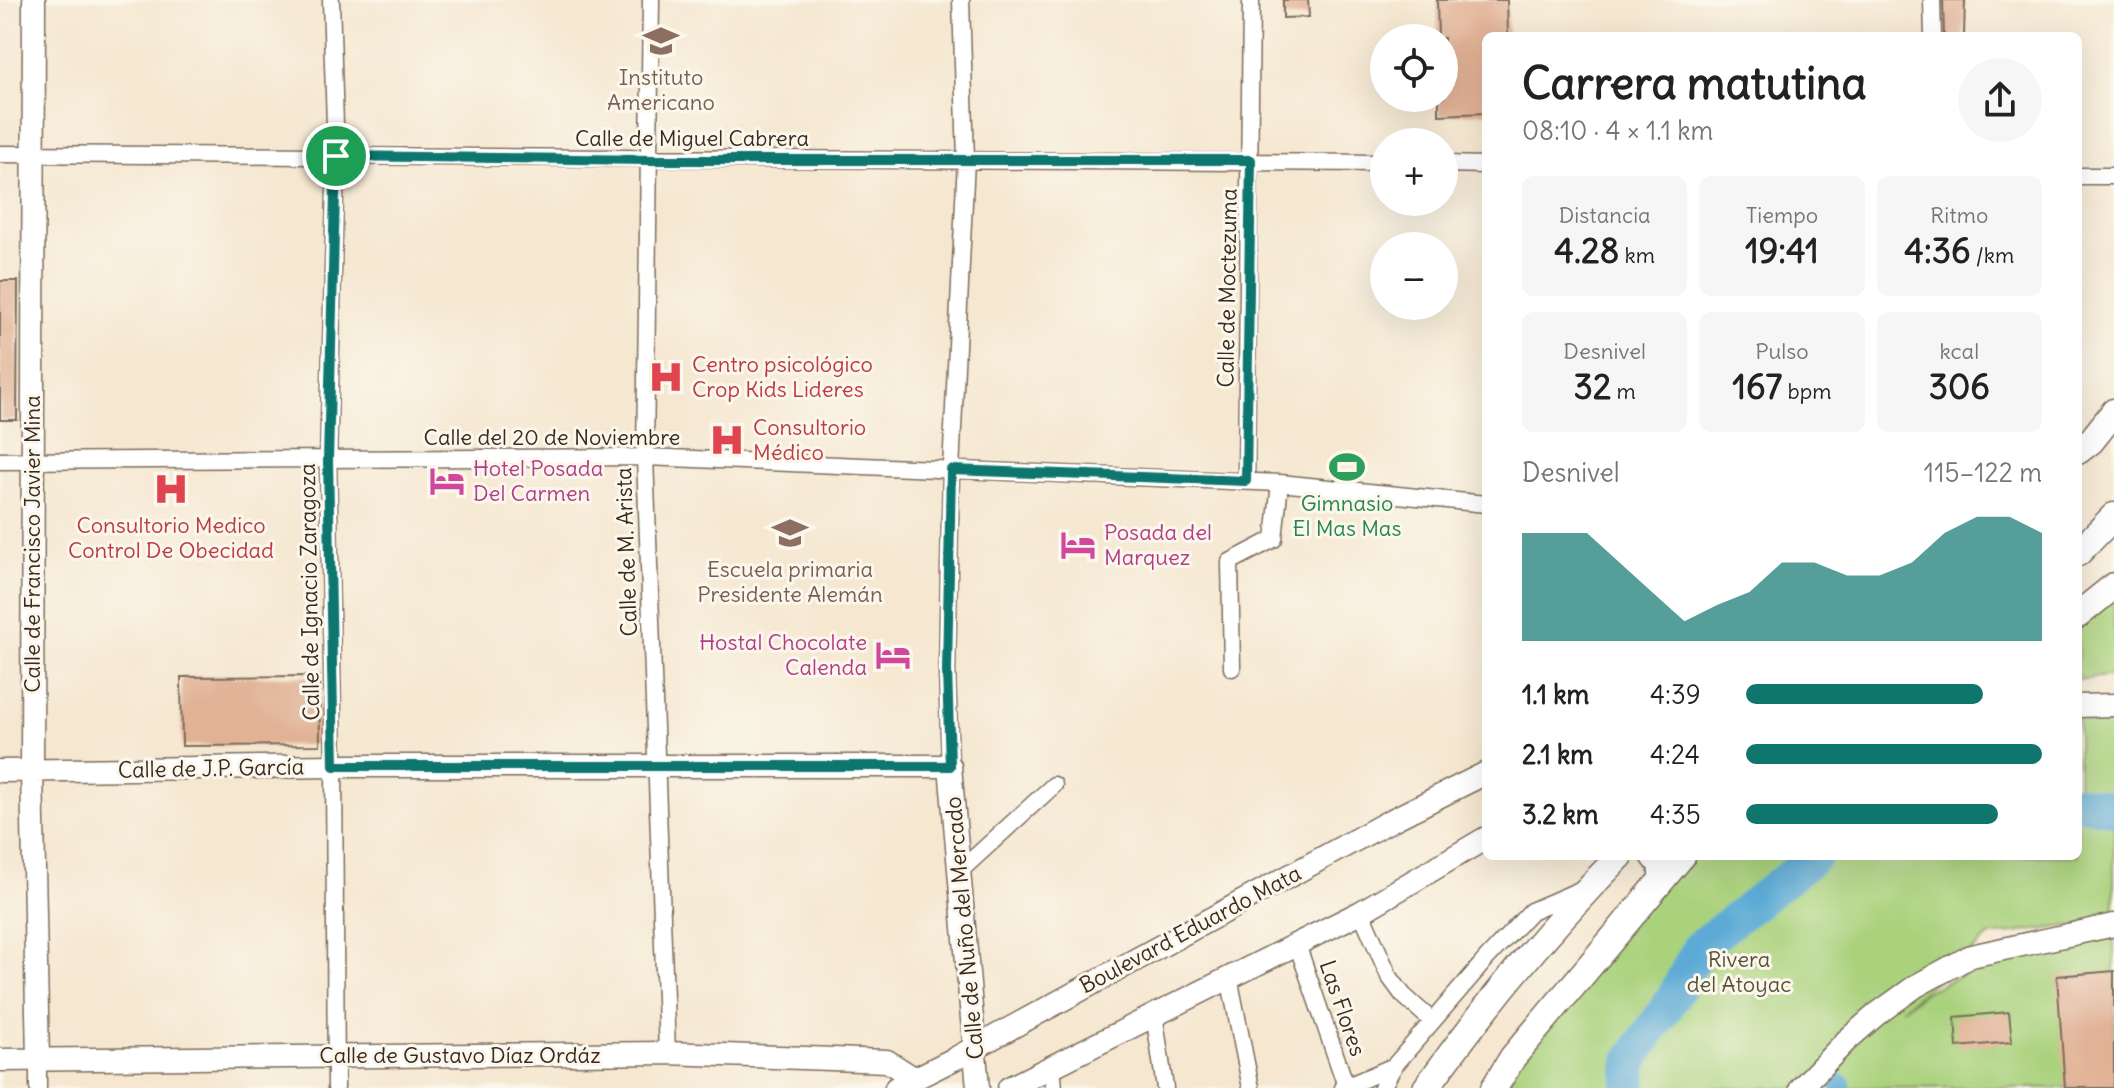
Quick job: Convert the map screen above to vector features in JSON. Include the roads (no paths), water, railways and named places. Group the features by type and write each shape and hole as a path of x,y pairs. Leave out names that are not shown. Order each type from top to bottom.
{"main road":[{"path":"2082,448 2114,412"},
{"path":"2082,549 2114,516"},
{"path":"2082,612 2114,586"},
{"path":"1426,1088 1480,1012 1588,887 1616,860"},
{"path":"1494,1088 1513,1057 1657,868"}],"street":[{"name":"Calle de Francisco Javier Mina","path":"34,0 32,771 38,1088"},
{"name":"Calle de Ignacio Zaragoza","path":"331,0 336,156 328,460 336,1088"},
{"name":"Calle de M. Arista","path":"651,0 645,457 667,1053"},
{"name":"Calle de Nuño del Mercado","path":"961,0 966,160 951,470 947,670 950,766 978,1088"},
{"name":"Calle de Moctezuma","path":"1246,481 1251,0"},
{"path":"1932,0 1933,32"},
{"name":"Calle de Miguel Cabrera","path":"0,154 1370,163"},
{"path":"1458,164 1482,165"},
{"path":"2082,176 2114,176"},
{"name":"Calle del 20 de Noviembre","path":"0,461 645,457 1246,481 1482,504"},
{"path":"1232,668 1230,562 1274,539 1280,483"},
{"path":"2082,706 2114,705"},
{"name":"Calle de J.P. García","path":"0,771 334,766 950,766"},
{"name":"Boulevard Eduardo Mata","path":"906,1084 1376,828 1482,775"},
{"path":"961,870 1054,785"},
{"path":"1009,1088 1361,912 1482,840"},
{"path":"1382,1088 1394,1066 1531,911 1588,887"},
{"path":"1361,912 1389,976 1403,995 1432,1021"},
{"path":"1801,1088 1877,1014 1916,986 1971,956 2114,925"},
{"name":"Las Flores","path":"1297,944 1345,1087"},
{"path":"1229,977 1251,1088"},
{"path":"1154,1014 1165,1088"},
{"name":"Calle de Gustavo Díaz Ordáz","path":"0,1060 667,1053 887,1061 906,1084"},
{"path":"1052,1065 1054,1088"},
{"path":"1345,1087 1394,1066"}],"waterway":[{"path":"2082,803 2114,809"},
{"path":"1629,1088 1631,1060 1673,998 1699,947 1810,860"}],"place":[{"name":"Instituto Americano","path":"661,41"},
{"name":"Centro psicológico Crop Kids Lideres","path":"666,377"},
{"name":"Consultorio Médico","path":"727,440"},
{"name":"Gimnasio El Mas Mas","path":"1347,467"},
{"name":"Hotel Posada Del Carmen","path":"447,481"},
{"name":"Consultorio Medico Control De Obecidad","path":"171,489"},
{"name":"Escuela primaria Presidente Alemán","path":"790,533"},
{"name":"Posada del Marquez","path":"1078,545"},
{"name":"Hostal Chocolate Calenda","path":"893,655"}],"park label":[{"name":"Rivera del Atoyac","path":"1739,972"}]}
